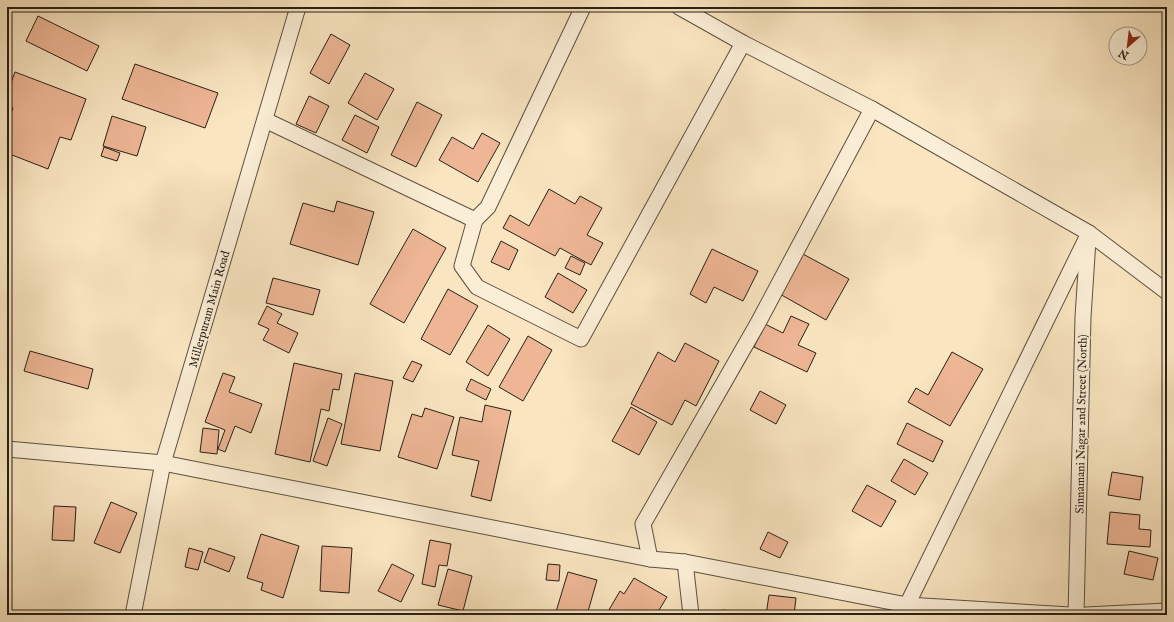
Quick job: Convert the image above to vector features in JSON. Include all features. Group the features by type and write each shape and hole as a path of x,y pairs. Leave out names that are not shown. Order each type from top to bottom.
{"street":[{"name":"Millerpuram Main Road","path":"132,615 163,463 298,7"},
{"path":"583,7 488,207 475,220 462,266 477,287 581,339 743,43"},
{"path":"679,7 743,43 872,109 1089,233 1167,292"},
{"path":"650,559 643,524 758,323 872,109"},
{"path":"265,120 475,220"},
{"path":"906,610 1089,233"},
{"name":"Sinnamani Nagar 2nd Street (North)","path":"1076,615 1083,317 1089,233"},
{"path":"7,449 163,463 650,559 685,562 906,610 1070,615"},
{"path":"685,562 691,615"},
{"path":"1086,615 1167,611"}],"building":[{"path":"38,16 99,46 87,71 26,41"},
{"path":"331,34 350,45 329,84 310,73"},
{"path":"135,64 218,93 205,128 122,99"},
{"path":"15,72 86,99 71,140 60,137 48,169 7,153 7,123 13,108 7,106 7,94"},
{"path":"365,73 394,89 377,120 348,103"},
{"path":"309,96 329,106 316,133 296,124"},
{"path":"417,102 442,115 416,167 391,155"},
{"path":"355,115 379,127 367,153 342,140"},
{"path":"112,116 146,127 137,156 103,146"},
{"path":"482,133 500,143 478,182 439,160 452,137 473,149"},
{"path":"104,147 120,153 117,161 101,156"},
{"path":"549,189 575,204 580,196 602,208 587,235 603,243 591,265 560,248 555,256 503,228 510,215 529,226"},
{"path":"337,201 374,212 358,265 290,244 303,203 334,212"},
{"path":"413,229 446,248 404,323 370,304"},
{"path":"501,241 518,250 509,270 491,262"},
{"path":"712,249 758,271 743,301 714,287 706,303 690,294"},
{"path":"803,254 849,279 826,320 778,293"},
{"path":"571,256 585,263 580,275 565,268"},
{"path":"558,273 587,290 573,313 545,297"},
{"path":"273,278 320,290 313,315 266,303"},
{"path":"448,289 478,306 450,355 421,339"},
{"path":"267,306 282,314 277,323 298,333 289,353 263,340 269,329 258,324"},
{"path":"791,316 809,324 798,345 816,353 807,372 754,347 765,324 783,333"},
{"path":"488,325 510,339 488,376 466,362"},
{"path":"528,336 552,350 523,401 499,387"},
{"path":"685,343 719,361 696,406 685,400 672,425 631,404 658,352 675,362"},
{"path":"30,351 93,369 88,389 24,371"},
{"path":"952,352 983,369 950,426 908,402 916,388 928,395"},
{"path":"412,361 422,365 413,382 403,378"},
{"path":"294,363 342,374 339,390 333,389 329,411 321,409 310,462 275,454"},
{"path":"223,373 235,377 229,392 262,404 251,433 235,426 225,452 218,449 225,430 205,422"},
{"path":"355,373 393,381 380,451 341,444"},
{"path":"471,379 491,389 486,400 466,390"},
{"path":"760,391 786,405 776,424 750,410"},
{"path":"485,405 511,411 491,501 471,496 479,461 452,455 460,417 482,422"},
{"path":"631,407 657,422 639,455 612,441"},
{"path":"425,408 454,417 437,469 398,457 412,414 422,417"},
{"path":"328,418 342,424 327,466 313,461"},
{"path":"907,423 943,441 933,462 897,444"},
{"path":"203,428 219,430 217,454 200,452"},
{"path":"904,459 928,473 915,495 891,481"},
{"path":"1112,472 1143,477 1140,500 1108,495"},
{"path":"867,485 896,501 881,527 852,511"},
{"path":"111,502 137,513 120,553 94,543"},
{"path":"54,506 76,507 74,541 52,540"},
{"path":"1110,512 1140,515 1139,529 1151,530 1150,547 1107,544"},
{"path":"768,532 788,542 780,558 760,549"},
{"path":"261,534 299,546 283,598 261,590 263,583 247,578"},
{"path":"430,540 451,544 447,566 439,565 435,587 422,584"},
{"path":"322,546 352,548 349,593 320,591"},
{"path":"189,548 203,552 198,570 185,567"},
{"path":"209,548 235,557 229,572 204,562"},
{"path":"1129,551 1158,558 1153,580 1124,574"},
{"path":"392,564 414,575 401,602 378,591"},
{"path":"548,564 560,565 559,581 546,580"},
{"path":"448,569 472,576 463,611 438,605"},
{"path":"568,572 597,580 587,615 555,615"},
{"path":"634,578 667,597 656,615 606,615 620,591 624,594"},
{"path":"769,595 796,598 794,615 766,615"},
{"path":"722,610 760,614 760,615 721,615"}]}
